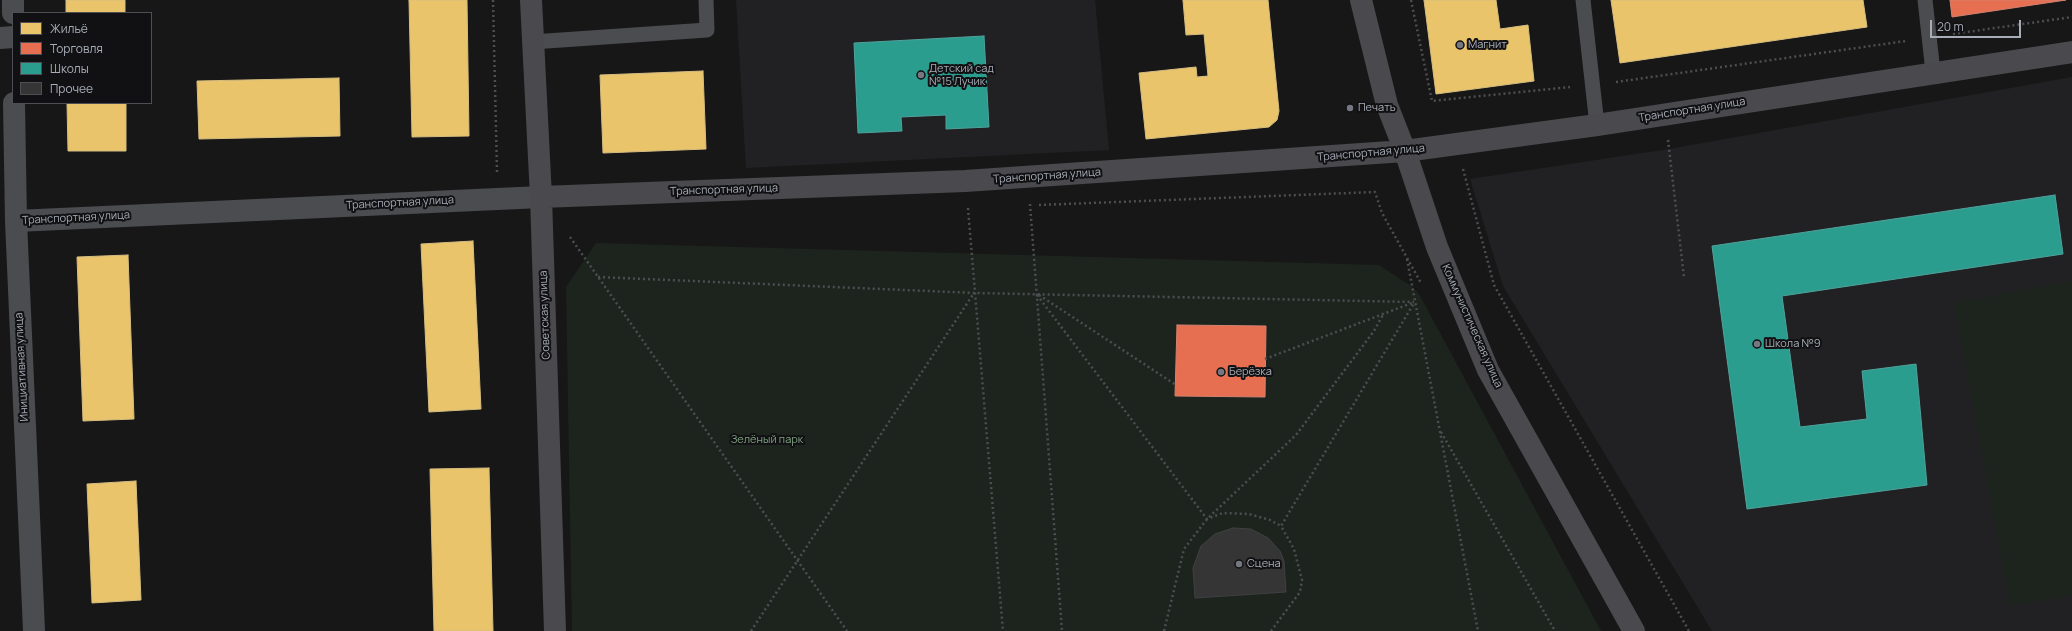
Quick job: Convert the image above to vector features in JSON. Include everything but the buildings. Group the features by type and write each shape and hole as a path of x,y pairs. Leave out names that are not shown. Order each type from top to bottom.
{"street":[{"path":"13,0 13,12"},
{"name":"Советская улица","path":"531,0 541,197 554,631"},
{"name":"Коммунистическая улица","path":"1361,0 1387,105 1405,151 1437,246 1488,370 1634,631"},
{"path":"0,38 12,37"},
{"name":"Транспортная улица","path":"16,221 541,197 966,181 1405,151 1597,125 1933,72 2072,52"},
{"name":"Инициативная улица","path":"14,104 16,221 34,631"}],"lane":[{"path":"532,42 707,30 706,0"},
{"path":"1583,0 1597,125"},
{"path":"1925,0 1933,72"}],"path":[{"path":"493,0 498,199"},
{"path":"1411,0 1432,101 1661,77 2072,17"},
{"path":"1667,136 1684,277"},
{"path":"1471,166 1463,168 1494,284 1689,631"},
{"path":"1028,177 1062,631"},
{"path":"966,181 974,293 1003,631"},
{"path":"569,236 846,631"},
{"path":"1406,257 1478,631"},
{"path":"598,277 974,293 1414,302"},
{"path":"751,631 974,293"},
{"path":"1037,294 1176,385"},
{"path":"1037,294 1207,519"},
{"path":"1265,359 1414,302"},
{"path":"1281,526 1414,302"},
{"path":"1164,631 1184,549 1207,519 1296,435 1374,331 1384,313"},
{"path":"1439,429 1555,631"},
{"path":"1207,519 1224,513 1249,514 1270,520 1281,526 1294,549 1302,580 1300,592 1271,631"}],"shaded area":[{"name":"Детский сад №15 Лучик","path":"736,0 1095,0 1109,150 746,168"},
{"path":"2072,77 2072,631 1712,631 1503,286 1470,179 1669,149"}],"green space":[{"name":"Зелёный парк","path":"596,243 1379,265 1411,286 1419,294 1601,631 572,631 566,287"},
{"path":"2072,281 2072,595 2010,606 1954,303"}],"place":[{"name":"Магнит","path":"1460,45"},
{"name":"Детский сад №15 Лучик","path":"921,75"},
{"name":"Печать","path":"1350,108"},
{"name":"Школа №9","path":"1757,344"},
{"name":"Берёзка","path":"1221,372"},
{"name":"Сцена","path":"1239,564"}]}
